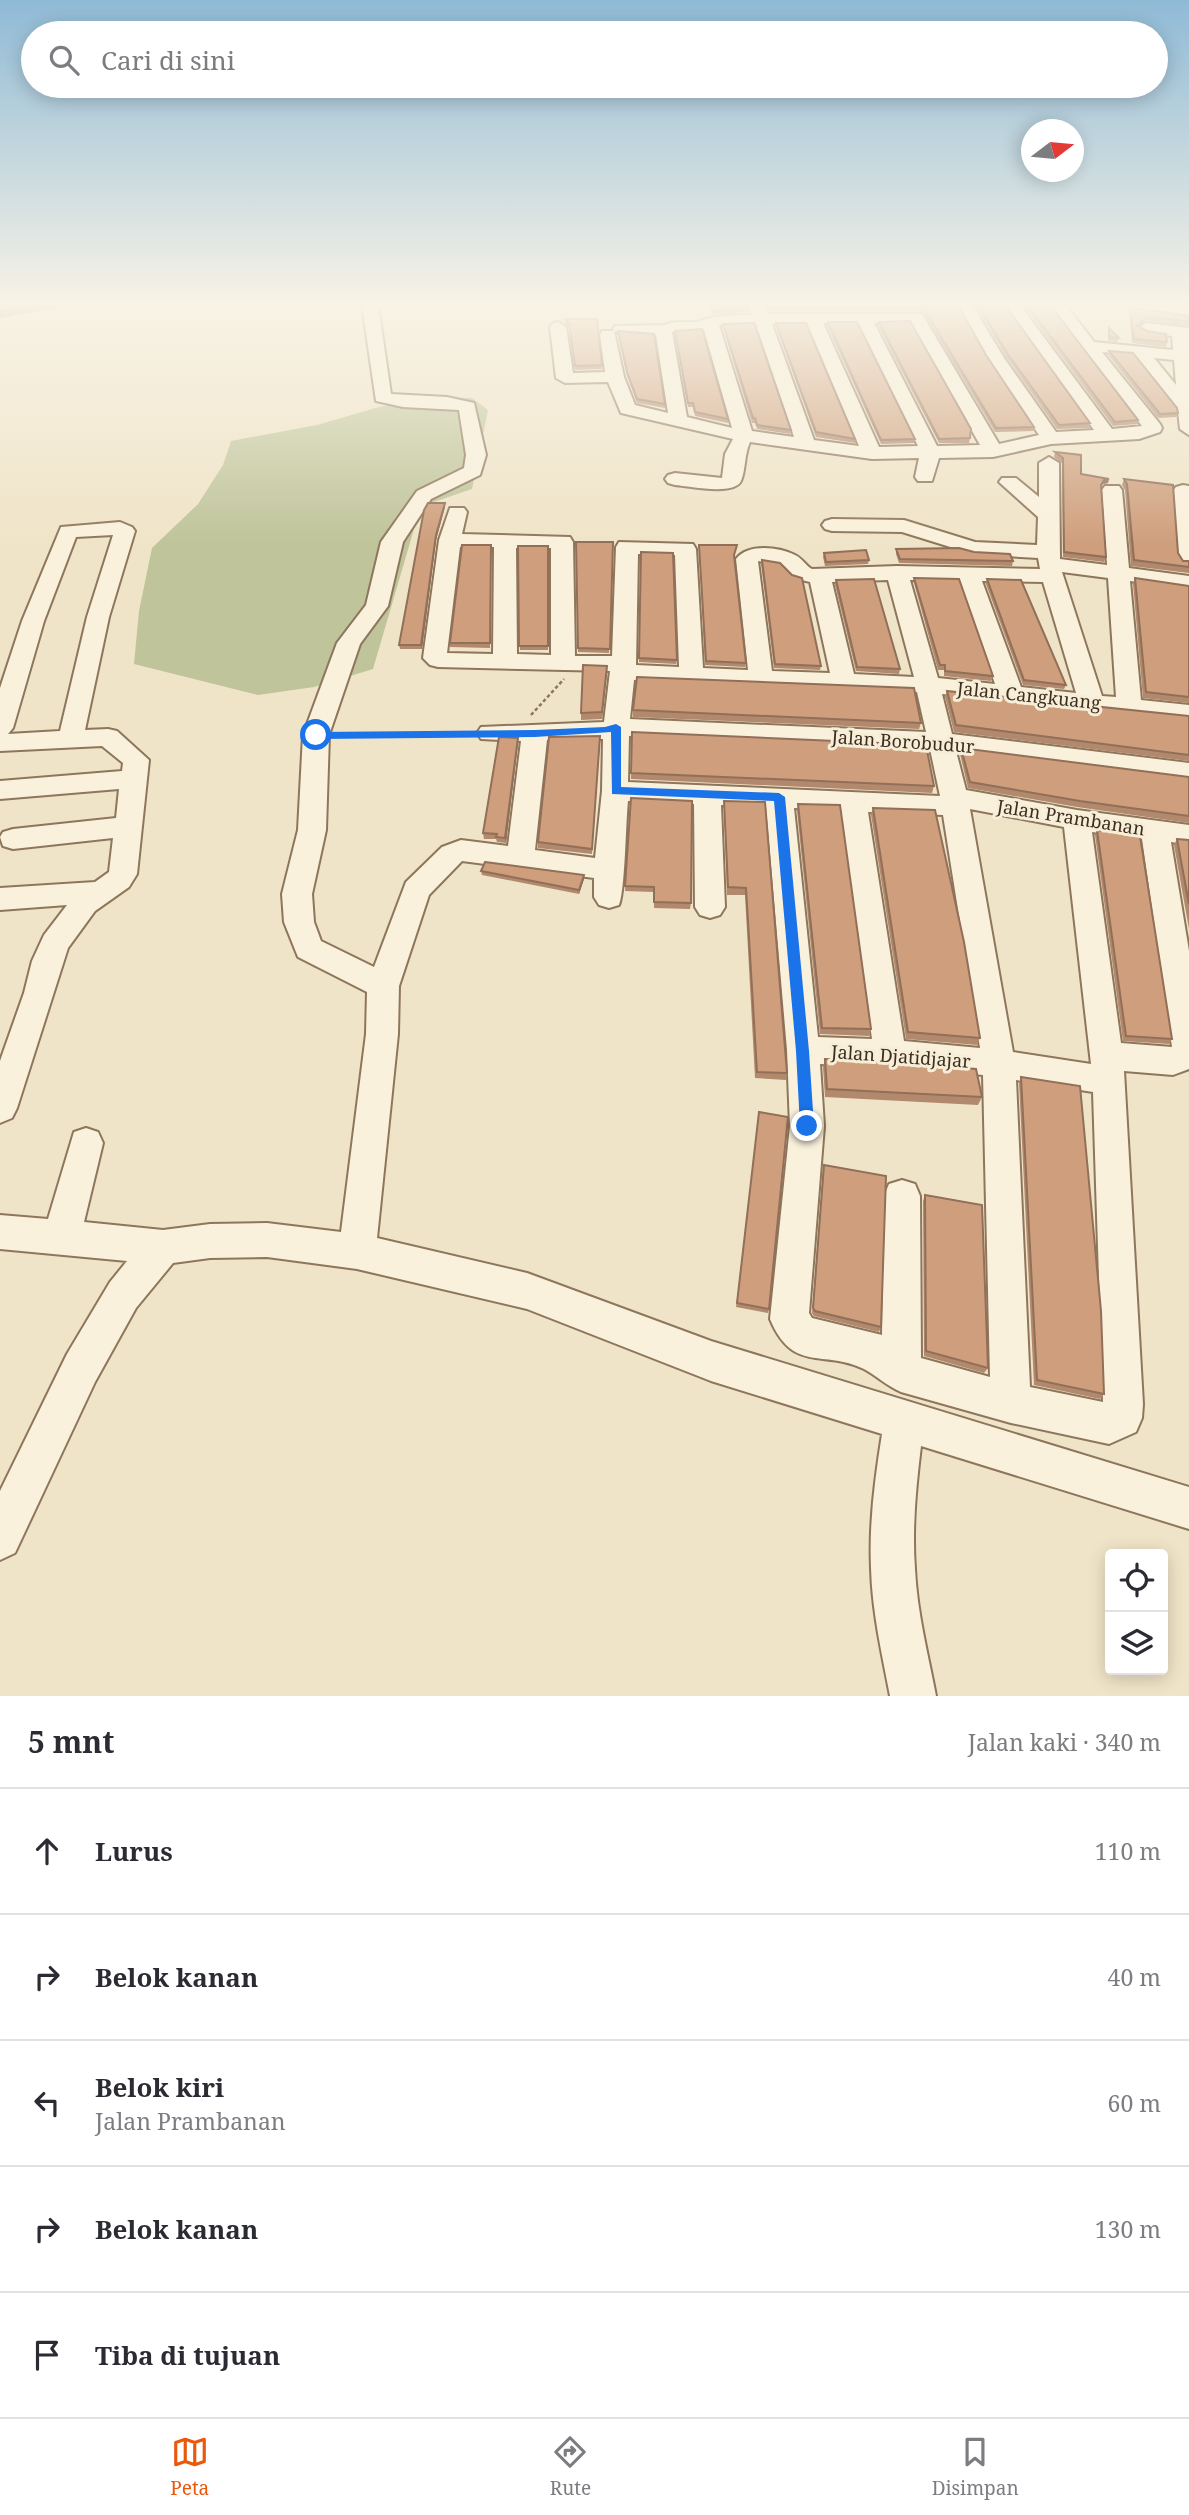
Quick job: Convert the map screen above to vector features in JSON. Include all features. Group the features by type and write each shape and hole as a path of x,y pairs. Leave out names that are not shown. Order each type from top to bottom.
{"street":[{"path":"380,384 382,397 399,402 457,403 468,407 476,463 473,471 424,495 391,542 377,606 349,643 316,735 312,830 297,894 299,922 309,949 383,986"},
{"path":"618,384 627,409 744,436 872,453 993,452 1051,438 1139,433 1153,428 1119,384"},
{"path":"672,384 679,422"},
{"path":"675,480 723,484 731,481 735,454 744,436 729,384"},
{"path":"785,384 806,445"},
{"path":"842,384 872,453"},
{"path":"896,384 930,452 925,477"},
{"path":"955,384 993,452"},
{"path":"1014,384 1051,438"},
{"path":"1070,384 1106,434"},
{"path":"1166,384 1185,408"},
{"path":"1184,384 1189,429"},
{"path":"1048,463 1051,564 1091,701"},
{"path":"1009,482 1050,517"},
{"path":"1112,490 1129,706"},
{"path":"1183,491 1189,559"},
{"path":"457,512 450,540 435,658 438,660 571,661 691,674 928,685 897,573"},
{"path":"832,525 904,526 973,548 1051,564 1189,583"},
{"path":"0,728 33,621 68,531 120,528 125,531 98,617 71,737"},
{"path":"450,540 558,541 564,546 571,661"},
{"path":"505,540 505,661"},
{"path":"357,1251 382,1034 383,986 416,890 452,854 461,850 520,859 608,884 627,547 681,547 686,553 691,674"},
{"path":"761,678 747,559 756,554 789,559 801,573 820,576 968,573 1051,564"},
{"path":"968,573 1010,692"},
{"path":"820,576 844,682"},
{"name":"Jalan Cangkuang","path":"1011,1403 999,1063 955,802 928,685 1189,713"},
{"name":"Jalan Borobudur","path":"490,733 605,731 616,727 942,741 1189,772"},
{"path":"520,859 535,733"},
{"path":"0,743 108,737 136,760 123,874 119,880 85,903 55,943 0,1108"},
{"path":"0,790 134,779"},
{"name":"Jalan Prambanan","path":"615,791 955,802 1189,835"},
{"path":"706,795 710,907"},
{"path":"779,797 803,1051 807,1126 789,1319 801,1335 872,1352 901,1371 1011,1403 1108,1424 1122,1418 1107,1069 1077,820"},
{"path":"853,800 890,1053"},
{"path":"13,839 129,826"},
{"name":"Jalan Djatidjajar","path":"803,1051 890,1053 1107,1069 1173,1061 1185,1056 1189,1048 1155,831"},
{"path":"0,899 100,892"},
{"path":"62,1237 86,1143"},
{"path":"901,1371 902,1196"},
{"path":"0,1232 163,1247 210,1241 267,1240 357,1251 527,1292 711,1361 1189,1508"},
{"path":"0,1538 81,1368 123,1295 163,1247"},
{"path":"904,1421 894,1502 892,1554 899,1618 913,1696"}],"path":[{"path":"316,735 354,737 490,733 512,728 528,718 571,661"}],"green space":[{"path":"430,397 472,398 488,410 472,489 431,503 414,529 373,669 314,687 258,695 134,664 139,611 152,548 198,504 223,465 231,441 317,425 379,407"}],"building":[{"path":"631,384 662,384 665,404 637,399"},
{"path":"685,384 718,384 728,419 695,412 693,403 688,403"},
{"path":"742,384 775,384 791,430 757,425"},
{"path":"798,384 832,384 855,439 816,432"},
{"path":"856,384 888,384 915,439 881,440"},
{"path":"911,384 946,384 971,429 970,438 939,439"},
{"path":"970,384 1005,384 1034,427 996,428"},
{"path":"1029,384 1062,384 1090,423 1059,425"},
{"path":"1087,384 1111,384 1138,420 1115,422"},
{"path":"1136,384 1158,384 1178,413 1160,414"},
{"path":"1055,452 1081,455 1081,474 1109,479 1104,480 1101,485 1106,557 1064,552 1063,458"},
{"path":"1124,479 1173,485 1178,553 1183,561 1189,561 1189,567 1134,560 1127,484"},
{"path":"428,503 445,503 436,535 421,645 399,645 424,510"},
{"path":"576,542 613,542 610,649 578,648"},
{"path":"462,545 491,545 490,643 450,643"},
{"path":"699,545 737,545 734,555 746,663 706,661"},
{"path":"518,546 548,546 548,646 519,646"},
{"path":"959,548 974,552 1010,554 1013,561 900,559 896,549"},
{"path":"866,550 869,560 826,562 824,553"},
{"path":"641,552 673,553 677,660 639,658"},
{"path":"762,560 780,563 792,575 802,578 821,666 775,664"},
{"path":"914,578 959,579 993,676 945,671 945,665 940,665"},
{"path":"1135,578 1189,586 1189,697 1146,692"},
{"path":"874,579 900,669 857,667 836,580"},
{"path":"987,579 1021,580 1066,685 1024,680"},
{"path":"583,665 607,666 602,712 581,713"},
{"path":"637,677 914,688 921,723 633,710"},
{"path":"947,691 1189,716 1189,755 956,725"},
{"path":"632,732 926,745 934,786 631,773"},
{"path":"600,736 592,849 538,842 549,737"},
{"path":"499,737 518,738 505,838 496,837 497,834 483,833"},
{"path":"961,748 1189,777 1189,816 970,782"},
{"path":"631,798 692,801 691,903 654,902 654,887 625,886"},
{"path":"724,801 765,802 787,1073 757,1072 746,888 728,887"},
{"path":"798,804 840,805 871,1029 822,1028"},
{"path":"873,808 935,810 964,942 980,1038 908,1032"},
{"path":"1097,830 1140,836 1172,1039 1126,1036"},
{"path":"1177,839 1189,840 1189,904"},
{"path":"485,862 584,875 579,890 481,871"},
{"path":"825,1059 976,1069 982,1097 827,1089"},
{"path":"1021,1077 1080,1086 1101,1311 1104,1394 1037,1380"},
{"path":"759,1112 788,1117 769,1309 737,1303"},
{"path":"824,1165 886,1176 881,1327 815,1311 813,1308"},
{"path":"925,1195 982,1205 988,1368 926,1351"}],"route":[{"path":"316,735 426,736 605,731 616,727 615,791 779,797 803,1051 807,1126"}]}
